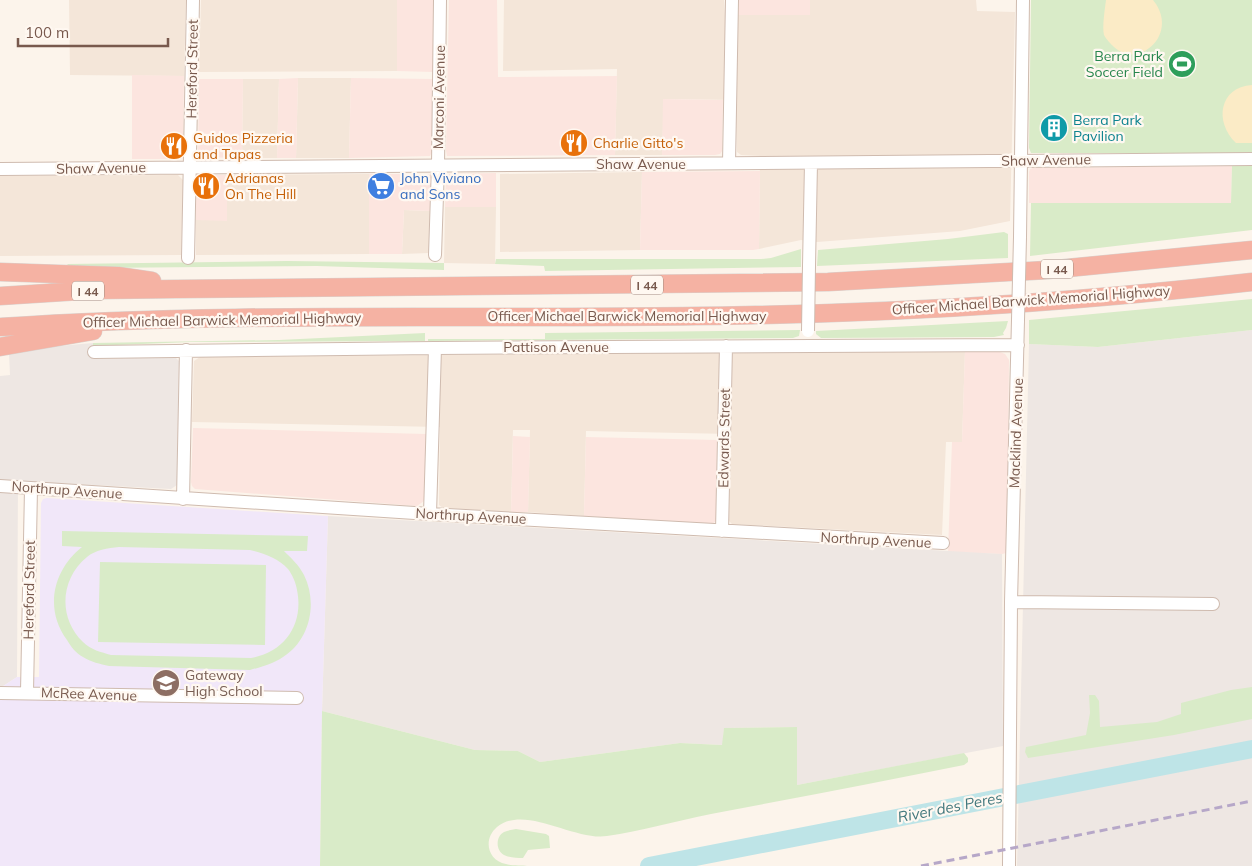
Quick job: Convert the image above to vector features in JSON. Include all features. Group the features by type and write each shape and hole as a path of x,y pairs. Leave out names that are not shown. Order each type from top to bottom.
{"highway":[{"name":"Officer Michael Barwick Memorial Highway","path":"0,296 95,290 828,282 1047,270 1252,250"},
{"path":"0,272 138,278 158,282 176,289"},
{"name":"Officer Michael Barwick Memorial Highway","path":"0,327 154,319 818,314 1041,302 1252,282"},
{"path":"0,347 154,319"}],"street":[{"name":"Hereford Street","path":"188,258 193,0"},
{"name":"Marconi Avenue","path":"435,255 440,0"},
{"path":"729,163 732,0"},
{"name":"Macklind Avenue","path":"1008,866 1011,602 1024,0"},
{"name":"Shaw Avenue","path":"0,169 1252,159"},
{"path":"807,345 811,163"},
{"name":"Pattison Avenue","path":"94,352 807,345 1018,345"},
{"name":"Edwards Street","path":"722,531 726,346"},
{"path":"430,514 435,348"},
{"path":"183,499 186,350"},
{"name":"Northrup Avenue","path":"0,486 430,514 943,543"},
{"name":"Hereford Street","path":"27,692 31,488"},
{"path":"1011,602 1213,604"},
{"name":"McRee Avenue","path":"0,693 297,698"}],"shaded area":[{"path":"69,0 186,0 184,76 70,75"},
{"path":"201,0 397,0 397,71 199,72"},
{"path":"397,0 434,0 433,72 397,71"},
{"path":"449,0 497,0 498,77 617,76 615,155 447,156"},
{"path":"504,0 724,0 725,15 809,15 810,0 976,0 977,11 1015,12 1010,221 960,231 817,242 801,240 759,249 760,156 741,155 737,152 736,100 664,99 662,155 615,155 617,69 503,71"},
{"path":"739,0 810,0 810,15 738,15"},
{"path":"132,75 184,76 183,156 181,159 132,159"},
{"path":"298,78 351,78 349,158 296,158"},
{"path":"298,78 296,158 277,158 279,79"},
{"path":"351,78 434,79 432,152 430,156 349,158"},
{"path":"199,79 243,79 242,158 198,157"},
{"path":"243,79 279,79 277,158 242,158"},
{"path":"663,99 723,100 722,151 720,154 662,155"},
{"path":"1232,166 1231,203 1029,203 1029,172 1033,168"},
{"path":"760,171 759,249 640,250 642,172"},
{"path":"642,172 640,250 500,252 500,174"},
{"path":"496,173 496,207 445,207 446,177 448,174"},
{"path":"369,174 369,254 196,255 196,220 227,220 227,175"},
{"path":"369,174 431,175 431,211 404,210 402,254 369,254"},
{"path":"178,175 183,180 181,255 0,256 0,176"},
{"path":"200,175 227,175 227,221 196,220 196,179"},
{"path":"445,207 496,207 495,264 444,263"},
{"path":"404,210 431,211 429,253 402,254"},
{"path":"1252,330 1252,866 1017,866 1029,344 1098,347"},
{"path":"93,343 93,359 175,357 179,361 177,485 171,489 18,481 17,677 0,688 0,376 10,375 9,353 36,348"},
{"path":"965,351 962,442 946,442 942,535 732,524 729,521 730,434 586,431 584,516 528,512 530,430 513,430 511,512 443,508 439,505 440,427 192,422 194,361 200,357"},
{"path":"965,351 1000,352 1005,354 1009,360 1007,553 1002,554 948,552 952,442 962,442"},
{"path":"193,428 426,434 424,501 417,506 195,489 191,482"},
{"path":"513,436 530,437 528,512 511,512"},
{"path":"586,437 717,440 716,521 712,524 584,516"},
{"name":"Gateway High School","path":"43,499 328,516 322,711 320,866 0,866 0,688 17,677 39,677 41,503"},
{"path":"328,516 1002,554 1003,746 797,785 797,727 724,728 723,745 680,743 540,762 518,751 475,750 322,711"}],"green space":[{"path":"1031,0 1252,0 1252,153 1031,153 1029,148"},
{"path":"1232,166 1252,166 1252,230 1030,256 1031,203 1231,203"},
{"path":"1004,232 1008,234 1008,258 817,266 818,250 948,239"},
{"path":"801,249 801,267 545,271 544,266 495,264 496,259 761,259"},
{"path":"287,261 444,263 444,270 317,266 98,268 67,264"},
{"path":"1252,299 1252,330 1098,347 1029,344 1029,320"},
{"path":"1008,321 1003,333 1004,335 994,337 821,338 816,334 816,331"},
{"path":"800,330 799,336 793,338 428,341 428,339 545,339 545,333"},
{"path":"425,333 425,341 190,342 93,346 93,343 279,340"},
{"path":"62,531 308,536 307,551 284,551 300,568 308,586 311,609 309,620 300,641 292,650 275,662 250,670 109,666 96,663 76,652 60,628 56,616 54,603 58,578 72,556 82,547 62,546","holes":["119,547 250,550 270,556 284,565 292,576 297,590 298,614 294,625 282,643 274,650 263,655 251,658 111,655 86,645 69,622 66,599 67,587 71,576 87,557 98,551"]},
{"path":"100,562 266,565 265,645 98,642"},
{"path":"1252,687 1252,719 1174,735 1028,758 1025,752 1026,747 1086,735 1090,713 1089,695 1095,695 1099,701 1100,727 1157,722 1181,714 1181,703 1231,690"},
{"path":"322,711 475,750 518,751 540,762 680,743 722,745 724,728 797,727 797,785 964,753 968,758 968,762 964,765 607,836 594,836 521,819 508,821 497,827 490,837 489,849 491,854 500,862 506,864 527,866 320,866"},
{"path":"516,829 546,834 549,836 550,848 528,850 523,858 504,855 498,847 499,837 508,830"}],"sand":[{"path":"1106,0 1153,0 1160,12 1162,24 1159,35 1153,44 1145,51 1135,54 1124,53 1114,47 1107,40 1103,32"},
{"path":"1252,85 1252,143 1236,143 1229,135 1225,125 1223,107 1232,92 1241,87"}],"waterway":[{"name":"River des Peres","path":"649,866 1252,749"}],"railway":[{"path":"921,866 1252,801"}],"place":[{"name":"Berra Park Soccer Field","path":"1182,64"},
{"name":"Berra Park Pavilion","path":"1054,128"},
{"name":"Charlie Gitto's","path":"574,143"},
{"name":"Guidos Pizzeria and Tapas","path":"174,146"},
{"name":"Adrianas On The Hill","path":"206,186"},
{"name":"John Viviano and Sons","path":"381,186"},
{"name":"Gateway High School","path":"166,683"}]}
